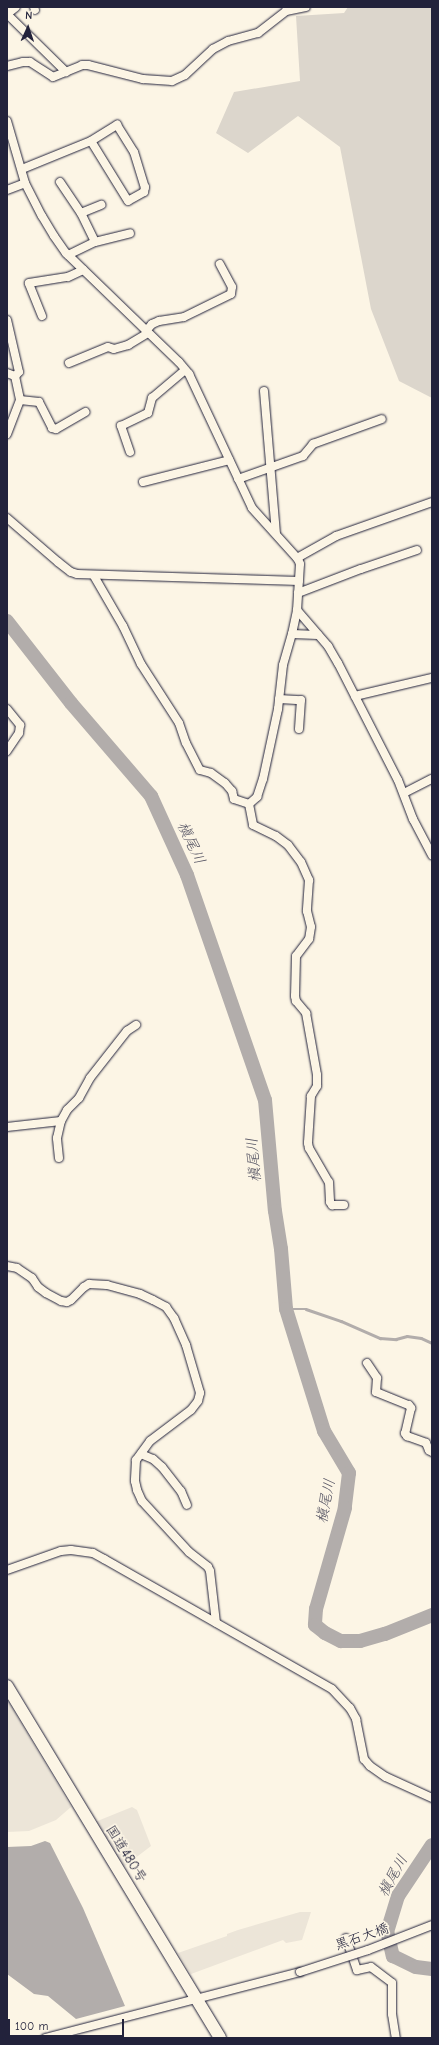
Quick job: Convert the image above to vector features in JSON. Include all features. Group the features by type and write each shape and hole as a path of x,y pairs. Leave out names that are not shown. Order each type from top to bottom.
{"highway":[{"name":"国道480号","path":"7,1686 220,2038"}],"street":[{"path":"16,7 7,14 66,72"},
{"path":"7,66 28,61 50,77 57,76 82,65 88,65 144,79 172,81 185,75 213,49 228,41 258,33 286,11 306,7"},
{"path":"7,122 25,183 42,216 68,255 185,370 199,394 252,508 298,558 300,564 297,610 283,665 279,699 263,779 257,797 250,804"},
{"path":"22,169 91,141 116,126 134,152 146,188 144,192 128,201 91,141"},
{"path":"60,182 81,213 95,242"},
{"path":"7,190 25,183"},
{"path":"81,213 101,204"},
{"path":"68,255 95,242 130,233"},
{"path":"69,363 108,347 114,349 128,345 147,332 152,324 159,321 184,317 231,294 232,287 220,264"},
{"path":"42,316 28,283 68,277 82,270"},
{"path":"7,320 19,372 11,375 20,400 7,434"},
{"path":"130,452 121,426 148,413 152,398 185,370"},
{"path":"264,391 276,533"},
{"path":"20,400 39,402 52,428 56,429 85,412"},
{"path":"238,479 270,466 303,456 313,444 382,419"},
{"path":"143,482 229,460"},
{"path":"298,558 336,536 432,502"},
{"path":"7,518 71,572 94,576 299,581"},
{"path":"298,593 417,550"},
{"path":"94,576 124,626 142,664 179,723 186,743 200,770 210,773 225,783 232,791 234,799 250,804"},
{"path":"297,610 318,635 338,663 404,793 413,819 432,855"},
{"path":"292,634 318,635"},
{"path":"355,696 432,678"},
{"path":"279,699 301,700 300,729"},
{"path":"7,709 20,725 19,733 7,750"},
{"path":"404,793 432,779"},
{"path":"250,804 253,825 276,836 288,845 300,862 309,880 307,911 311,927 309,939 296,956 295,996 296,1001 306,1013 317,1075 317,1086 311,1096 308,1143 309,1148 329,1182 330,1202 332,1205 344,1205"},
{"path":"59,1158 57,1138 61,1121 67,1110 79,1098 90,1078 127,1031 136,1025"},
{"path":"7,1127 61,1121"},
{"path":"7,1266 17,1268 32,1278 38,1287 46,1293 62,1301 67,1302 71,1300 89,1284 107,1285 140,1294 153,1300 166,1307 174,1318 186,1345 200,1393 198,1401 191,1410 150,1441 136,1460 136,1490 142,1501 188,1552 208,1567 210,1571 216,1623"},
{"path":"367,1364 377,1378 376,1392 409,1405 411,1408 405,1433 408,1436 426,1442 429,1450 432,1452"},
{"path":"141,1454 153,1459 162,1467 181,1490 187,1505"},
{"path":"7,1570 61,1551 83,1551 104,1559 332,1689 350,1708 356,1719 364,1759 370,1766 386,1777 429,1796"},
{"name":"黒石大橋","path":"45,2038 300,1972 368,1950 432,1925"},
{"path":"346,1938 357,1970 371,1967 392,1983 392,2014 396,2038"}],"shaded area":[{"path":"348,7 432,7 432,398 399,381 371,309 340,147 298,116 248,153 216,133 234,92 300,81 296,16 344,13"},
{"path":"7,1699 71,1807 56,1820 29,1831 7,1832"},
{"path":"132,1807 137,1810 151,1846 121,1869 95,1822"},
{"path":"45,1841 50,1843 83,1908 125,2006 76,2019 48,1996 34,1994 7,1974 7,1847 31,1846"},
{"path":"300,1912 311,1912 302,1940 286,1943 283,1940 191,1974 178,1953 227,1936 227,1934 238,1930"}],"waterway":[{"name":"槇尾川","path":"7,621 71,703 151,796 187,875 265,1100 286,1309 324,1431 349,1473 345,1508 316,1609 315,1625 325,1633 341,1641 360,1641 385,1634 432,1615"},
{"path":"286,1309 306,1309 341,1321 380,1338 396,1339 407,1336 421,1338 432,1343"},
{"name":"槇尾川","path":"432,1845 398,1896 387,1931 393,1956 416,1967 432,1969"}]}
